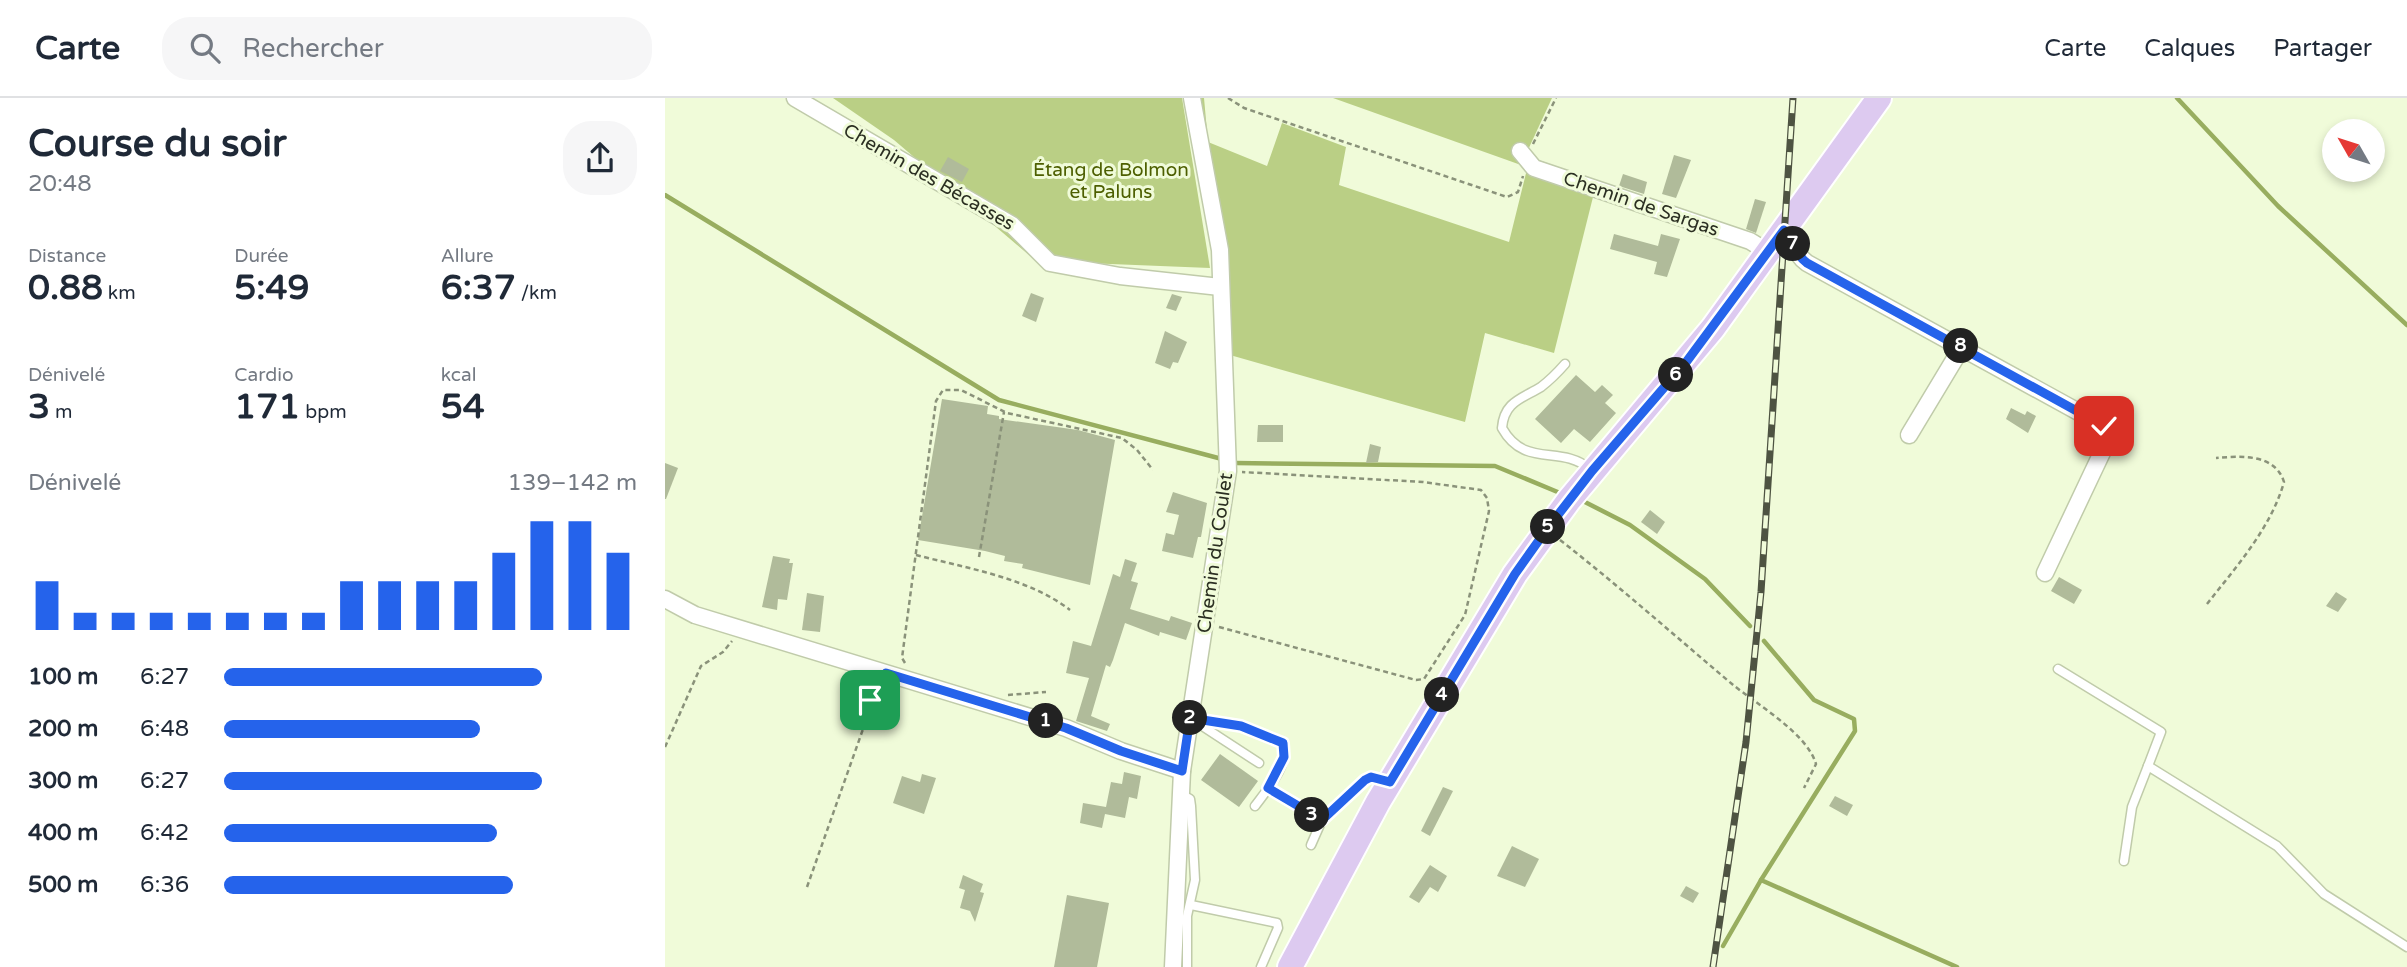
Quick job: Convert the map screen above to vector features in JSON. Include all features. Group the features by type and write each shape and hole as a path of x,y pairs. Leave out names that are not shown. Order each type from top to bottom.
{"main road":[{"path":"1290,967 1390,782 1515,574 1592,471 1687,361 1879,98"}],"street":[{"name":"Chemin des Bécasses","path":"796,98 1012,225 1050,263 1120,276 1220,287"},
{"name":"Chemin du Coulet","path":"1173,967 1182,771 1228,471 1220,250 1192,98"},
{"name":"Chemin de Sargas","path":"1523,156 1534,168 1750,241 1768,252"},
{"path":"1784,230 1802,260 2099,421 2107,432 2105,444 2045,573"},
{"path":"1909,435 1962,347"},
{"path":"665,599 695,615 1066,728 1121,751 1182,771"}],"lane":[{"path":"1565,364 1540,387 1510,404 1503,416 1502,428 1515,446 1537,454 1576,459 1592,471"},
{"path":"2058,670 2161,732 2132,807 2124,861"},
{"path":"1190,718 1259,763"},
{"path":"1190,718 1241,726 1283,743 1284,757 1255,806"},
{"path":"2148,766 2277,846 2324,894 2407,947"},
{"path":"1311,845 1322,820 1365,780 1371,777 1390,782"},
{"path":"1268,788 1322,820"},
{"path":"1180,794 1190,799 1195,880 1187,916 1187,967"},
{"path":"1191,905 1277,923 1278,928 1261,967"}],"path":[{"path":"1228,98 1244,108 1507,197 1518,192 1523,156 1556,98"},
{"path":"909,666 902,659 937,396 951,388 961,390 1004,412 1122,438 1137,450 1153,470"},
{"path":"979,557 1004,412"},
{"path":"2207,604 2248,551 2280,497 2284,482 2273,465 2262,460 2241,456 2216,458"},
{"path":"1205,624 1420,680 1465,615 1489,511 1487,498 1481,490 1423,482 1228,471"},
{"path":"1547,529 1735,686 1772,713 1813,754 1816,764 1804,788"},
{"path":"916,555 1051,595 1070,610"},
{"path":"665,747 701,666 723,652 741,629"},
{"path":"807,887 870,700 886,673"},
{"path":"1005,695 1046,692"}],"green space":[{"name":"Étang de Bolmon et Paluns","path":"833,98 1182,98 1210,268 1036,261 894,140"},
{"path":"1186,98 1204,98 1208,142 1267,166 1282,123 1346,147 1339,185 1509,242 1530,157 1597,181 1554,353 1485,333 1465,422 1216,351 1215,252"},
{"path":"1333,98 1552,98 1521,165"}],"building":[{"path":"1674,155 1691,160 1676,198 1662,194"},
{"path":"948,157 969,169 962,182 940,171"},
{"path":"1623,174 1647,182 1644,194 1619,186"},
{"path":"1755,199 1766,202 1756,233 1746,229"},
{"path":"1614,234 1658,246 1661,234 1680,239 1667,277 1654,274 1657,262 1610,249"},
{"path":"1031,293 1044,298 1036,322 1022,316"},
{"path":"1172,294 1182,297 1176,311 1166,308"},
{"path":"1165,331 1187,342 1178,363 1173,362 1170,369 1155,363"},
{"path":"1576,375 1595,392 1602,385 1613,395 1605,403 1616,413 1590,442 1574,429 1561,443 1535,419"},
{"path":"942,399 988,406 987,414 999,416 999,419 1078,430 1115,440 1090,585 1022,568 1023,564 1004,561 1005,556 918,540"},
{"path":"2011,408 2025,415 2027,411 2036,416 2028,433 2006,419"},
{"path":"1258,425 1283,425 1283,442 1257,442"},
{"path":"1370,444 1381,447 1378,462 1366,463"},
{"path":"665,463 678,468 666,499 665,499"},
{"path":"1173,492 1207,503 1201,537 1198,537 1193,558 1162,551 1166,533 1174,535 1179,515 1166,512"},
{"path":"1650,510 1665,522 1657,534 1641,522"},
{"path":"773,556 790,559 789,563 793,563 787,600 778,599 777,610 762,607"},
{"path":"1125,559 1137,563 1131,581 1138,583 1130,609 1169,621 1171,616 1192,623 1186,640 1160,632 1159,636 1125,623 1110,667 1106,665 1091,716 1110,724 1107,731 1076,721 1089,678 1066,673 1073,641 1091,646 1113,574 1120,577"},
{"path":"2059,577 2082,590 2074,604 2051,591"},
{"path":"2336,592 2347,599 2338,612 2326,606"},
{"path":"807,593 824,596 820,632 802,630"},
{"path":"1220,754 1258,781 1239,807 1201,780"},
{"path":"1124,772 1141,776 1137,799 1129,797 1125,818 1105,814 1102,828 1080,823 1083,803 1106,807 1111,782 1122,784"},
{"path":"922,774 936,778 924,814 893,803 902,776 920,782"},
{"path":"1443,787 1453,791 1430,836 1421,831"},
{"path":"1835,796 1853,805 1847,816 1829,806"},
{"path":"1512,846 1539,859 1525,887 1497,876"},
{"path":"1430,865 1447,876 1438,892 1430,887 1419,903 1409,897"},
{"path":"963,875 983,884 980,892 984,893 975,922 970,911 960,908 965,890 959,888"},
{"path":"1686,886 1699,893 1693,903 1680,896"},
{"path":"1067,895 1109,903 1097,967 1054,967"}],"waterway":[{"path":"2177,98 2278,206 2407,325"},
{"path":"665,195 999,400 1222,459"},
{"path":"1235,463 1495,466 1560,493"},
{"path":"1581,500 1630,525 1705,579 1750,626"},
{"path":"1764,641 1814,700 1854,719 1855,731 1761,880 1957,967"},
{"path":"1723,946 1761,880"}],"railway":[{"path":"1713,967 1746,742 1761,592 1793,98"}],"route":[{"path":"870,700 886,673 1066,728 1121,751 1182,771 1190,718 1241,726 1283,743 1284,757 1268,788 1290,804 1322,820 1365,780 1376,777 1390,782 1515,574 1547,529 1592,471 1687,361 1784,230 1791,237 1798,257 1807,263 2104,426"}]}
